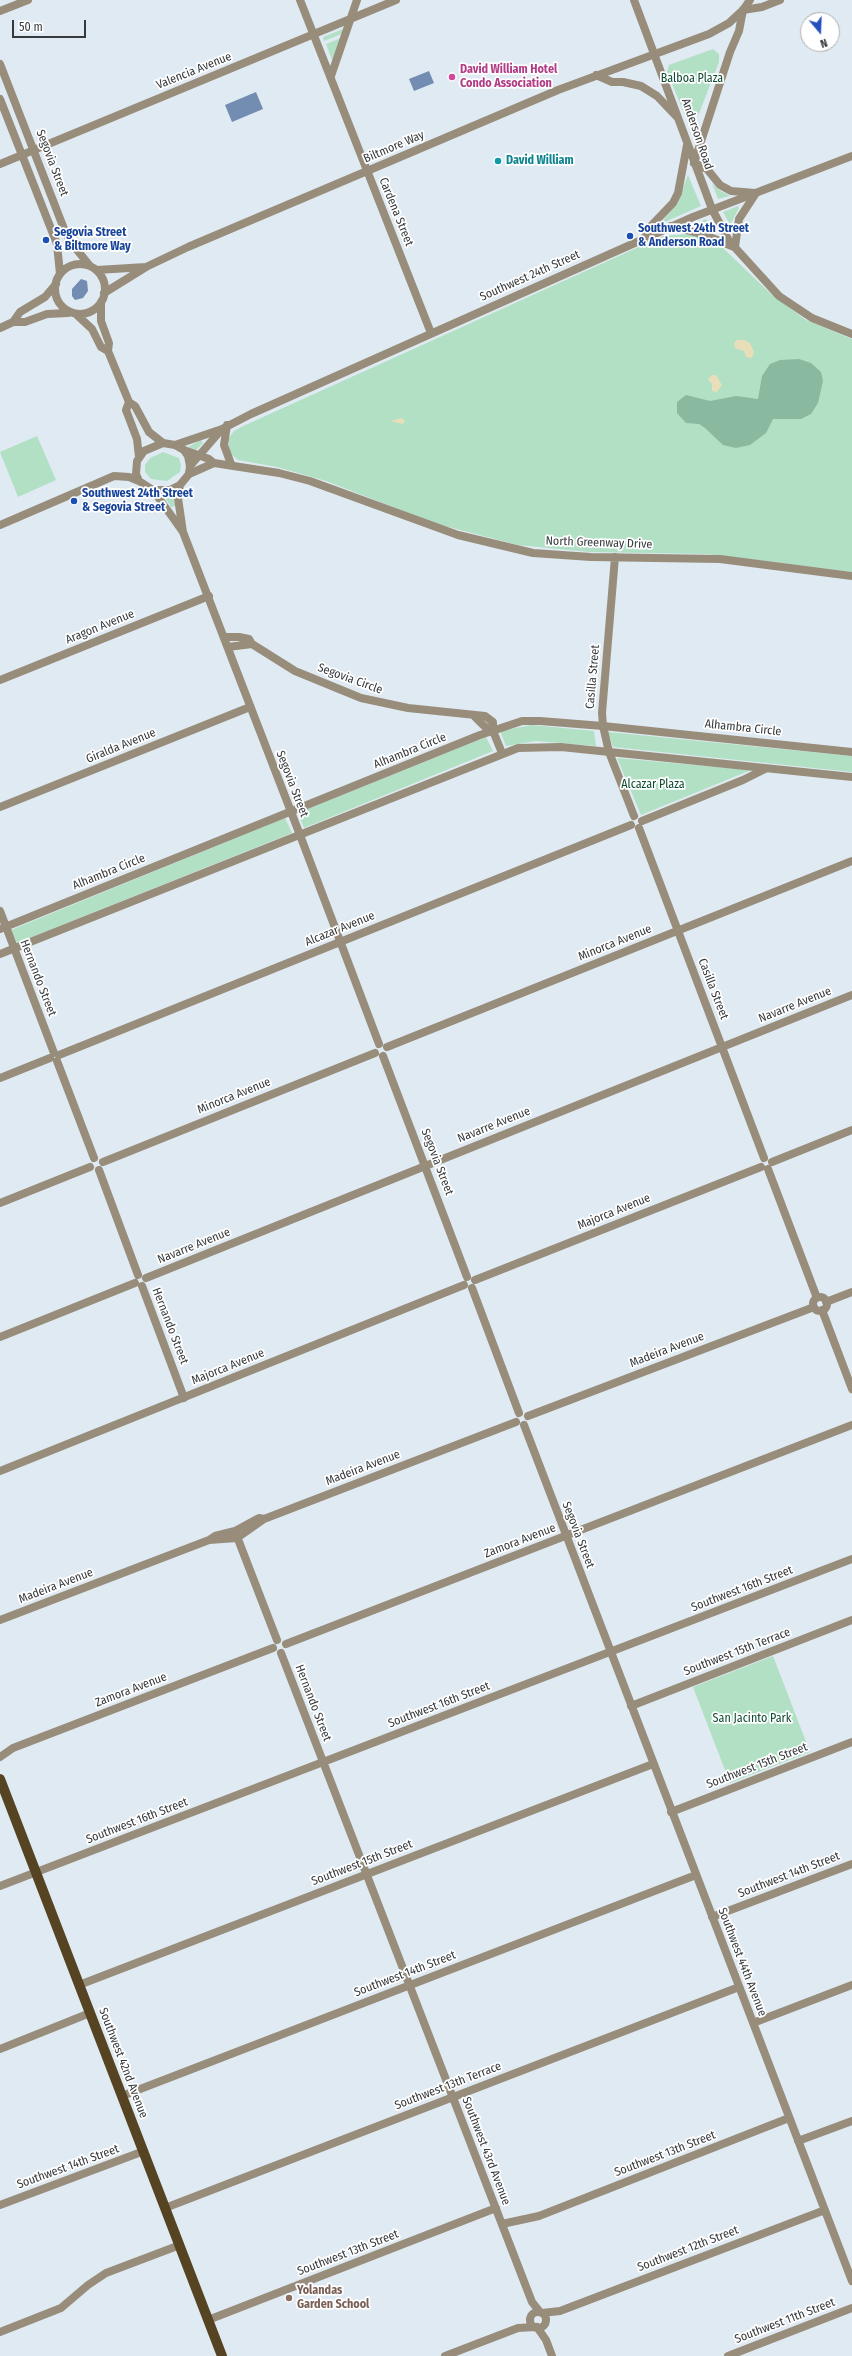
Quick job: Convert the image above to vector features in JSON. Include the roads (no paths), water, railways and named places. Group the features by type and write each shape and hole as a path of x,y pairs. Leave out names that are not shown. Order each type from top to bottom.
{"main road":[{"name":"Southwest 42nd Avenue","path":"0,1779 222,2356"}],"street":[{"path":"0,11 28,0"},
{"path":"300,0 314,34"},
{"path":"331,76 357,0"},
{"name":"Valencia Avenue","path":"0,164 396,0"},
{"name":"Anderson Road","path":"634,0 712,209 735,247 756,272 786,303 817,320 852,334"},
{"path":"671,226 698,232 735,247 739,219 756,192 731,191 720,185 708,169 694,163 730,52 739,31 743,10 750,0"},
{"path":"743,10 780,0"},
{"name":"Biltmore Way","path":"104,293 146,267 367,172 596,75 720,29 743,10"},
{"name":"Cardena Street","path":"314,34 431,334"},
{"name":"Segovia Street","path":"0,64 66,234 72,245 93,268"},
{"path":"596,75 612,82 635,83 647,89 657,96 679,120"},
{"name":"Segovia Street","path":"0,100 57,244 60,274"},
{"path":"644,239 650,228 670,207 678,193 687,143"},
{"name":"Southwest 24th Street","path":"175,445 225,427 671,226 852,156"},
{"path":"13,322 20,312 45,297 56,284 60,274 75,264 93,268 104,283 104,293 101,302 101,321 109,343 108,351 129,402 135,406 148,432 163,443"},
{"name":"Biltmore Way","path":"93,268 146,267"},
{"path":"56,284 60,303 68,313"},
{"path":"77,316 90,312 101,302"},
{"path":"0,328 13,322 26,322 50,313 68,313 77,316 92,329 101,347 108,351"},
{"path":"129,402 126,410 137,439 140,457"},
{"path":"225,427 224,445 231,464"},
{"name":"Southwest 24th Street","path":"190,470 198,455 225,427"},
{"path":"0,525 114,476 129,477 139,481 153,490 170,490 180,485 190,470 188,456 184,450 175,445 163,443 150,447 140,457 136,467 139,481"},
{"name":"North Greenway Drive","path":"184,450 209,459 214,463"},
{"name":"North Greenway Drive","path":"190,470 214,463 231,464 310,480 442,530 485,543 555,555 726,560 852,576"},
{"name":"Segovia Street","path":"180,485 178,498 183,532"},
{"name":"Segovia Street","path":"153,490 183,532 225,637 250,707 379,1044"},
{"name":"Casilla Street","path":"615,557 602,713 603,726 609,752 634,816"},
{"name":"Aragon Avenue","path":"0,680 209,596"},
{"name":"Segovia Circle","path":"225,637 244,638 304,675 361,698 414,709 473,715 479,714 493,722 493,730 502,753"},
{"path":"228,647 252,644"},
{"name":"Giralda Avenue","path":"0,807 250,707"},
{"name":"Alhambra Circle","path":"3,928 493,730 514,723 535,721 603,726 852,752"},
{"path":"0,954 502,753 524,747 541,746 609,752 852,777"},
{"path":"641,824 639,817 634,816 630,820 630,825 634,829 641,824 765,769"},
{"name":"Casilla Street","path":"641,824 678,931 764,1158 769,1158 767,1166"},
{"name":"Alcazar Avenue","path":"0,1078 630,825"},
{"name":"Minorca Avenue","path":"387,1048 852,861"},
{"name":"Hernando Street","path":"0,911 3,928 14,948 94,1158"},
{"name":"Navarre Avenue","path":"0,1337 852,996"},
{"path":"379,1044 383,1044 387,1048 384,1056 379,1056 375,1053 375,1047 379,1044"},
{"name":"Minorca Avenue","path":"102,1162 375,1053"},
{"name":"Segovia Street","path":"384,1056 468,1284 519,1413"},
{"name":"Majorca Avenue","path":"0,1471 468,1284 473,1277 475,1280 767,1166 852,1130"},
{"path":"94,1158 99,1158 103,1166 99,1170 95,1171 90,1167 90,1162 94,1158"},
{"path":"767,1166 817,1298"},
{"path":"0,1203 90,1167"},
{"name":"Hernando Street","path":"99,1170 184,1398"},
{"path":"826,1302 852,1292"},
{"path":"817,1298 822,1298 826,1302"},
{"path":"817,1298 814,1301 814,1307 816,1310 822,1310 826,1307 826,1302"},
{"name":"Madeira Avenue","path":"528,1416 814,1307"},
{"path":"822,1310 852,1389"},
{"path":"519,1413 525,1413 528,1416 528,1422 524,1425 520,1425 516,1422 516,1416 519,1413"},
{"name":"Madeira Avenue","path":"0,1620 209,1540 236,1535 264,1519 516,1422"},
{"name":"Segovia Street","path":"524,1425 610,1652"},
{"name":"Zamora Avenue","path":"286,1644 852,1425"},
{"path":"236,1535 277,1640"},
{"name":"Southwest 16th Street","path":"0,1886 852,1559"},
{"name":"Southwest 15th Terrace","path":"631,1706 852,1620"},
{"path":"277,1640 283,1641 286,1644 286,1648 281,1653 276,1652 273,1648 273,1643 277,1640"},
{"name":"Zamora Avenue","path":"0,1757 13,1748 273,1648"},
{"name":"Southwest 44th Avenue","path":"610,1652 740,1987 789,2118 825,2210 849,2266 852,2281"},
{"name":"Hernando Street","path":"281,1653 323,1762"},
{"name":"Southwest 15th Street","path":"672,1812 852,1742"},
{"name":"Southwest 43rd Avenue","path":"323,1762 532,2302 541,2312"},
{"name":"Southwest 15th Street","path":"79,1985 654,1764"},
{"name":"Southwest 14th Street","path":"712,1917 852,1864"},
{"name":"Southwest 14th Street","path":"122,2096 696,1875"},
{"path":"753,2023 852,1985"},
{"name":"Southwest 13th Terrace","path":"165,2208 740,1987"},
{"path":"0,2049 90,2013"},
{"name":"Southwest 13th Street","path":"502,2224 539,2216 789,2118"},
{"path":"798,2141 852,2121"},
{"name":"Southwest 14th Street","path":"0,2205 144,2151"},
{"name":"Southwest 13th Street","path":"208,2320 496,2208"},
{"name":"Southwest 12th Street","path":"445,2356 518,2328 536,2327 545,2323 560,2311 825,2210"},
{"path":"0,2332 61,2308 88,2285 106,2273 180,2245"},
{"name":"Southwest 43rd Avenue","path":"531,2317 532,2302"},
{"name":"Southwest 11th Street","path":"728,2356 852,2308"},
{"name":"Southwest 12th Street","path":"518,2328 531,2317 541,2312 560,2311"},
{"path":"541,2312 546,2318 546,2340"},
{"path":"531,2317 531,2323 546,2340 552,2356"}],"water":[{"path":"429,71 434,83 414,91 409,79"},
{"path":"256,92 263,109 232,122 225,105"},
{"path":"81,279 87,281 88,291 83,298 75,300 72,296 72,289"}],"place":[{"name":"David William Hotel Condo Association","path":"452,77"},
{"name":"David William","path":"498,161"},
{"name":"Southwest 24th Street & Anderson Road","path":"630,236"},
{"name":"Segovia Street & Biltmore Way","path":"46,240"},
{"name":"Southwest 24th Street & Segovia Street","path":"74,501"},
{"name":"Yolandas Garden School","path":"289,2298"}],"park label":[{"name":"Balboa Plaza","path":"692,79"},
{"name":"Alcazar Plaza","path":"653,785"},
{"name":"San Jacinto Park","path":"752,1719"}]}
